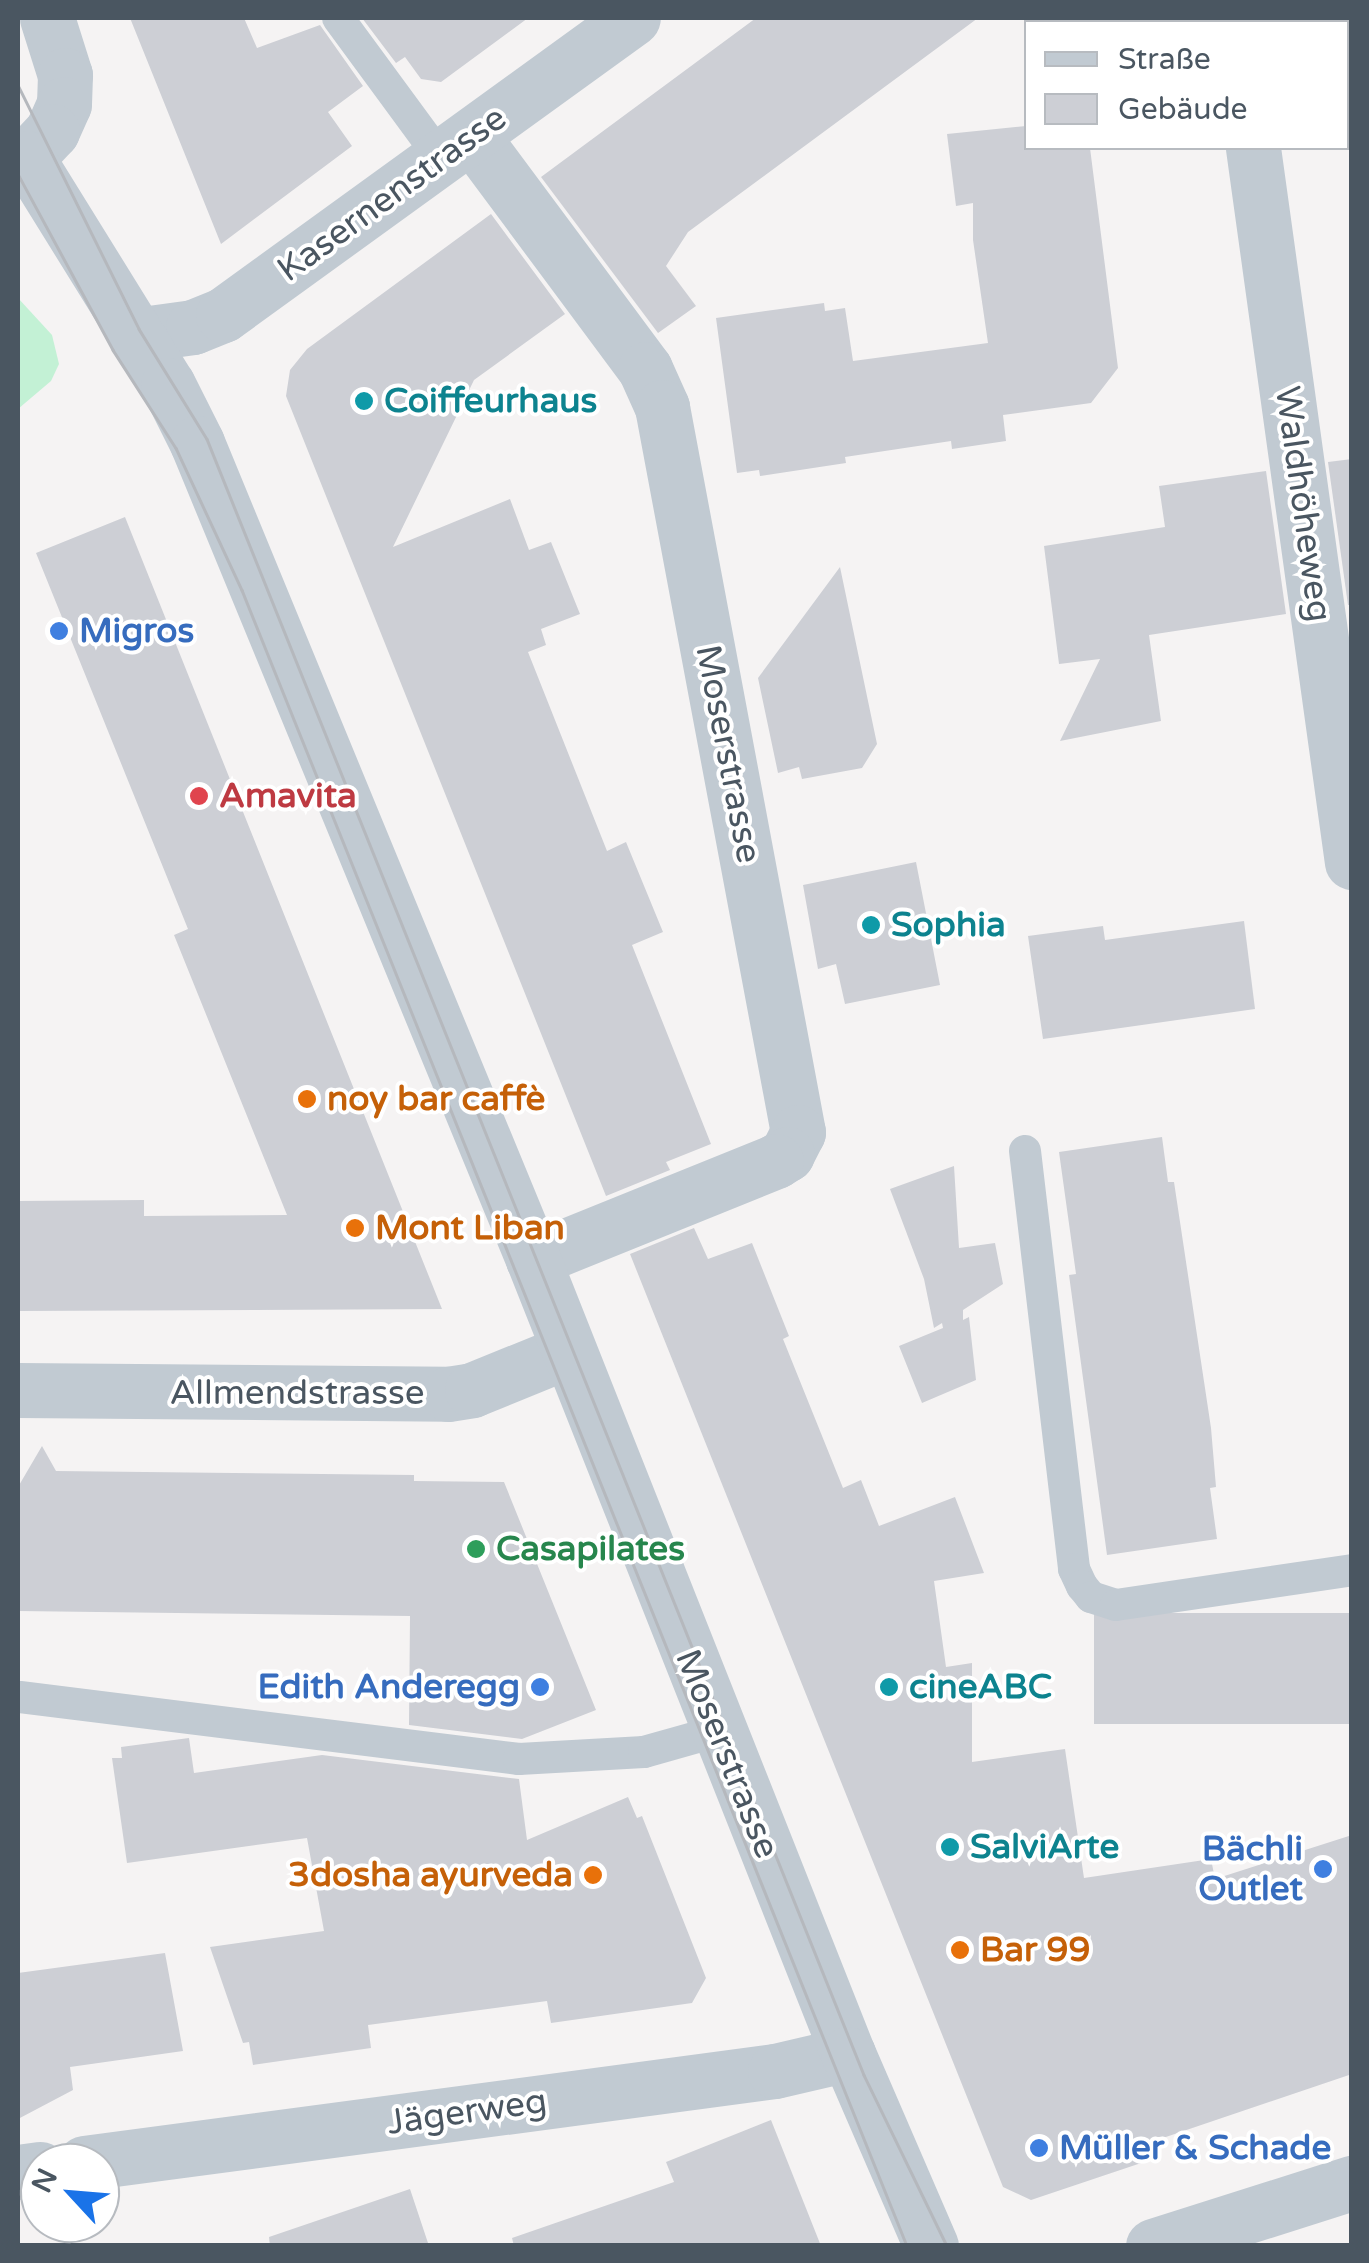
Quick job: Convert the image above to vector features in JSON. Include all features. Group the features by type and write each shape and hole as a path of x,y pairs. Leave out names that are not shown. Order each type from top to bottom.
{"street":[{"path":"21,154 52,131 64,104 65,74 47,18"},
{"name":"Kasernenstrasse","path":"134,335 193,327 224,314 633,18"},
{"name":"Moserstrasse","path":"457,147 646,370 662,407 798,1132 788,1154 776,1161 533,1259"},
{"name":"Waldhöheweg","path":"1253,150 1352,862"},
{"name":"Moserstrasse","path":"21,154 181,408 197,443 533,1259 848,2054 931,2246"},
{"name":"Allmendstrasse","path":"18,1390 448,1394 472,1390 568,1351"},
{"name":"Jägerweg","path":"120,2158 775,2072 848,2054"},
{"path":"1153,2246 1352,2182"}],"lane":[{"path":"338,18 457,147"},
{"path":"1025,1152 1074,1570 1082,1586 1091,1597 1116,1605 1352,1570"},
{"path":"20,1697 519,1759 644,1752 718,1731"}],"green space":[{"path":"18,298 52,335 59,364 51,381 18,409"}],"building":[{"path":"130,18 244,18 257,48 320,25 363,86 328,112 352,146 221,244"},
{"path":"362,18 528,18 441,82 421,79 405,57 396,63"},
{"path":"756,18 978,18 688,232 666,266 696,306 658,333 541,177"},
{"path":"1024,126 1024,150 1090,150 1118,368 1091,403 1003,415 1006,441 952,449 951,441 845,457 846,463 760,476 759,470 737,473 716,318 824,303 825,311 845,308 853,361 988,343 973,240 973,203 956,206 947,134"},
{"path":"491,214 565,314 474,380 393,547 510,499 529,550 551,542 580,614 541,629 546,645 528,652 607,851 626,842 663,932 632,945 711,1144 666,1162 670,1170 606,1196 286,396 290,370 307,349"},
{"path":"1352,459 1352,605 1348,605 1328,462"},
{"path":"1266,471 1286,614 1149,635 1161,721 1060,741 1100,659 1059,664 1044,546 1165,527 1159,486"},
{"path":"125,517 442,1309 18,1311 18,1201 144,1200 144,1216 287,1215 174,935 188,929 36,553"},
{"path":"840,567 877,744 862,768 802,779 799,767 778,773 758,678"},
{"name":"Sophia","path":"916,862 940,985 845,1004 836,964 818,969 803,885"},
{"path":"1244,921 1255,1009 1043,1039 1028,936 1103,926 1105,940"},
{"path":"1162,1137 1168,1182 1174,1182 1211,1428 1216,1487 1210,1488 1217,1539 1107,1555 1069,1275 1076,1274 1059,1152"},
{"path":"954,1166 959,1248 995,1243 1003,1284 963,1310 963,1320 969,1317 976,1380 922,1403 899,1346 943,1328 942,1323 934,1328 924,1279 890,1189"},
{"path":"694,1228 708,1259 752,1243 789,1336 783,1339 843,1488 861,1480 879,1526 955,1497 984,1573 934,1581 946,1667 972,1663 972,1762 1065,1749 1084,1878 1211,1859 1215,1879 1352,1835 1352,2074 1154,2141 1159,2157 1031,2200 1003,2187 630,1254"},
{"path":"42,1446 56,1471 414,1475 414,1481 504,1482 596,1710 522,1739 409,1725 410,1616 18,1611 18,1487"},
{"path":"1094,1613 1352,1613 1352,1724 1094,1724"},
{"path":"189,1738 194,1773 322,1755 519,1779 527,1840 628,1797 637,1818 642,1816 706,1978 692,2003 551,2023 547,2001 368,2025 371,2048 253,2065 249,2042 243,2043 210,1947 324,1931 307,1838 127,1863 112,1758 122,1758 121,1747"},
{"path":"165,1953 183,2051 70,2067 73,2090 18,2119 18,1973"},
{"path":"771,2120 821,2246 514,2246 512,2238 674,2182 666,2162"},
{"path":"410,2189 429,2246 270,2246 269,2237"}],"tram line":[{"path":"18,85 139,329 207,439 864,2075 947,2246"},
{"path":"18,174 113,350 176,448 242,590 907,2246"}],"place":[{"name":"Coiffeurhaus","path":"364,401"},
{"name":"Migros","path":"59,631"},
{"name":"Amavita","path":"199,796"},
{"name":"Sophia","path":"871,925"},
{"name":"noy bar caffè","path":"307,1099"},
{"name":"Mont Liban","path":"355,1228"},
{"name":"Casapilates","path":"476,1549"},
{"name":"Edith Anderegg","path":"540,1687"},
{"name":"cineABC","path":"889,1687"},
{"name":"SalviArte","path":"950,1847"},
{"name":"Bächli Outlet","path":"1323,1869"},
{"name":"3dosha ayurveda","path":"593,1875"},
{"name":"Bar 99","path":"960,1950"},
{"name":"Müller & Schade","path":"1039,2148"}]}
